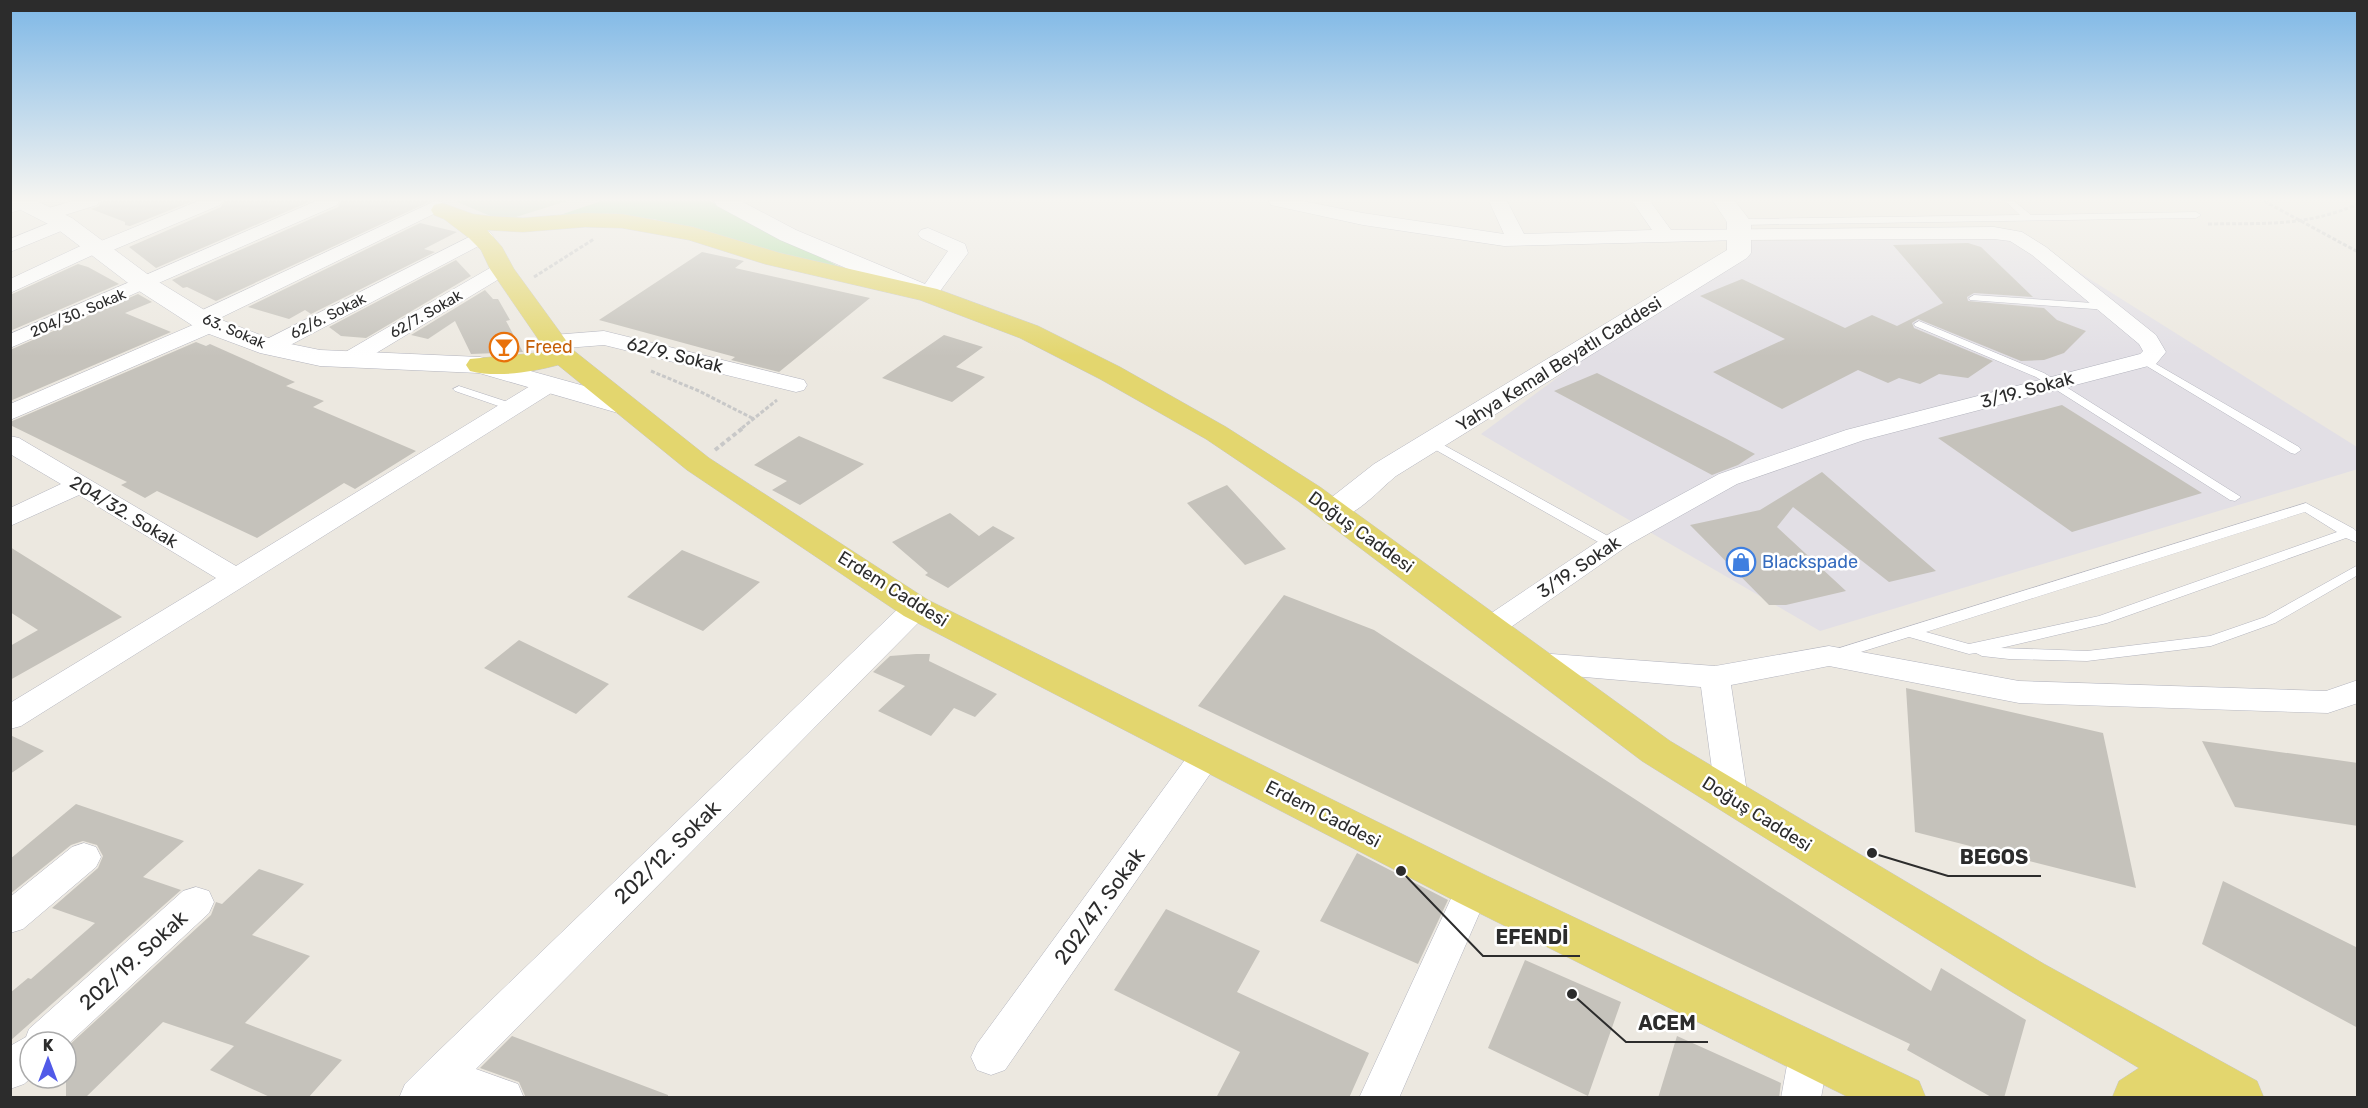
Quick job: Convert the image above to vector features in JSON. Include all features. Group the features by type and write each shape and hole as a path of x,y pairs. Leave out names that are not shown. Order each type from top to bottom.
{"main road":[{"name":"Erdem Caddesi","path":"489,253 500,262 558,349 625,406 698,464 916,608 1472,889"},
{"path":"500,262 509,253"},
{"name":"Doğuş Caddesi","path":"754,253 928,294 1029,332 1110,373 1216,433 1334,512 1622,727 1732,799 2028,978 2241,1098"},
{"path":"480,365 534,363 558,349"},
{"path":"1472,889 1902,1098"},
{"path":"2136,1098 2146,1088 2164,1079 2193,1073"}],"street":[{"path":"10,287 85,253"},
{"name":"63. Sokak","path":"105,253 145,284 206,322 268,346 320,358 480,365 625,406"},
{"name":"204/30. Sokak","path":"10,342 21,329 145,284 215,253"},
{"path":"10,413 206,322 341,253"},
{"path":"830,253 928,294 958,253"},
{"name":"Yahya Kemal Beyatlı Caddesi","path":"1334,512 1385,470 1739,253"},
{"path":"2041,253 2148,340 2155,352 2144,360"},
{"name":"62/6. Sokak","path":"268,346 500,262"},
{"name":"62/7. Sokak","path":"350,358 500,262"},
{"name":"62/9. Sokak","path":"558,349 604,338 796,385"},
{"name":"3/19. Sokak","path":"1491,627 1612,544 1661,514 1728,479 1855,435 2144,360"},
{"path":"10,718 238,579 548,385"},
{"name":"204/32. Sokak","path":"10,443 238,579"},
{"path":"10,518 79,485"},
{"name":"202/12. Sokak","path":"430,1086 916,608"},
{"path":"1538,663 1715,677 1829,656 2019,692 2328,702 2358,691"},
{"path":"1715,677 1732,799"},
{"name":"202/47. Sokak","path":"991,1057 1206,754"},
{"path":"10,918 84,857"},
{"path":"1379,1098 1472,889"},
{"name":"202/19. Sokak","path":"56,1030 196,902"},
{"path":"1801,1098 1809,1054"},
{"path":"430,1086 504,1098"}],"lane":[{"path":"1974,298 2108,307"},
{"path":"1919,324 2054,383 2235,497"},
{"path":"2144,360 2295,450"},
{"path":"459,389 513,407"},
{"path":"1431,442 1612,544"},
{"path":"1829,656 2306,507 2353,536"},
{"path":"1969,649 2102,620 2353,536"},
{"path":"1909,632 1969,649 2009,654 2087,656 2211,641 2270,620 2358,570"}],"path":[{"path":"500,262 528,253"},
{"path":"698,464 796,385"},
{"path":"699,391 754,419"}],"shaded area":[{"path":"1727,253 2048,253 2357,447 2358,469 1820,631 1481,434"}],"green space":[{"path":"773,253 812,253 842,268"}],"building":[{"path":"136,253 191,253 156,268"},
{"path":"234,253 320,253 216,301 187,287 183,288 172,280"},
{"path":"359,253 434,253 311,314 305,310 289,319 248,307"},
{"path":"701,253 744,261 735,268 870,298 779,372 731,360 735,357 599,320"},
{"path":"1900,253 1987,253 2033,297 1974,293 1967,297 1968,301 2044,308 2057,320 2086,331 2064,353 2044,360 2021,361 1918,319 1912,323 1914,328 1993,361 1968,378 1939,374 1920,384 1899,378 1888,383 1858,370 1782,409 1713,372 1785,339 1700,296 1742,279 1845,328 1872,315 1897,326 1943,303"},
{"path":"456,260 471,276 366,338 341,336 329,327"},
{"path":"78,264 119,284 10,331 10,295"},
{"path":"485,290 493,299 498,299 510,320 506,321 523,352 471,354 455,321 428,339 411,335"},
{"path":"138,294 152,302 125,313 171,332 10,401 10,350"},
{"path":"944,335 983,347 956,367 985,377 952,402 882,378"},
{"path":"196,342 206,346 210,344 295,382 286,386 324,401 313,407 416,451 355,489 344,483 257,538 157,491 145,498 121,485 127,482 10,425 10,422"},
{"path":"1597,373 1755,454 1738,465 1712,475 1554,391"},
{"path":"2062,405 2202,493 2072,532 1938,438"},
{"path":"799,436 864,464 800,505 772,490 787,481 754,465"},
{"path":"1822,472 1936,571 1889,582 1793,507 1777,527 1846,591 1786,605 1769,605 1690,525 1760,510"},
{"path":"1227,485 1286,549 1245,565 1187,503"},
{"path":"950,513 979,536 993,526 1015,538 948,588 925,575 928,573 892,542"},
{"path":"10,547 122,617 10,680 10,646 38,630 10,612"},
{"path":"682,550 760,582 703,631 627,597"},
{"path":"1284,595 1374,630 1931,991 1941,968 2026,1020 2004,1098 1993,1098 1907,1050 1910,1044 1198,706"},
{"path":"519,640 609,684 576,714 484,668"},
{"path":"930,654 929,661 997,694 975,717 954,708 931,736 878,711 905,686 873,672 890,656"},
{"path":"1906,688 2103,733 2136,888 1915,832"},
{"path":"10,735 44,751 10,774"},
{"path":"2202,741 2358,763 2358,826 2235,807"},
{"path":"76,804 184,841 143,877 181,890 22,1030 18,1030 18,1034 10,1041 10,993 28,978 31,979 95,923 52,908 98,868 103,856 97,845 83,841 71,845 10,894 10,859"},
{"path":"1357,853 1448,900 1418,964 1320,921"},
{"path":"259,869 304,884 252,935 310,956 245,1023 342,1060 308,1098 272,1098 210,1070 234,1046 163,1022 85,1098 66,1098 66,1090 78,1090 78,1037 211,915 216,902 222,904"},
{"path":"2223,881 2358,948 2358,1028 2202,944"},
{"path":"1166,909 1260,951 1237,992 1369,1053 1349,1098 1216,1098 1240,1052 1114,990"},
{"path":"1525,960 1621,1002 1588,1096 1488,1048"},
{"path":"512,1036 668,1095 668,1098 526,1098 519,1082 480,1068"},
{"path":"1677,1036 1781,1083 1779,1098 1658,1098"}],"place":[{"name":"Freed","path":"504,347"},
{"name":"Blackspade","path":"1741,562"},
{"name":"BEGOS","path":"1872,853"},
{"name":"EFENDİ","path":"1401,871"},
{"name":"ACEM","path":"1572,994"}]}
